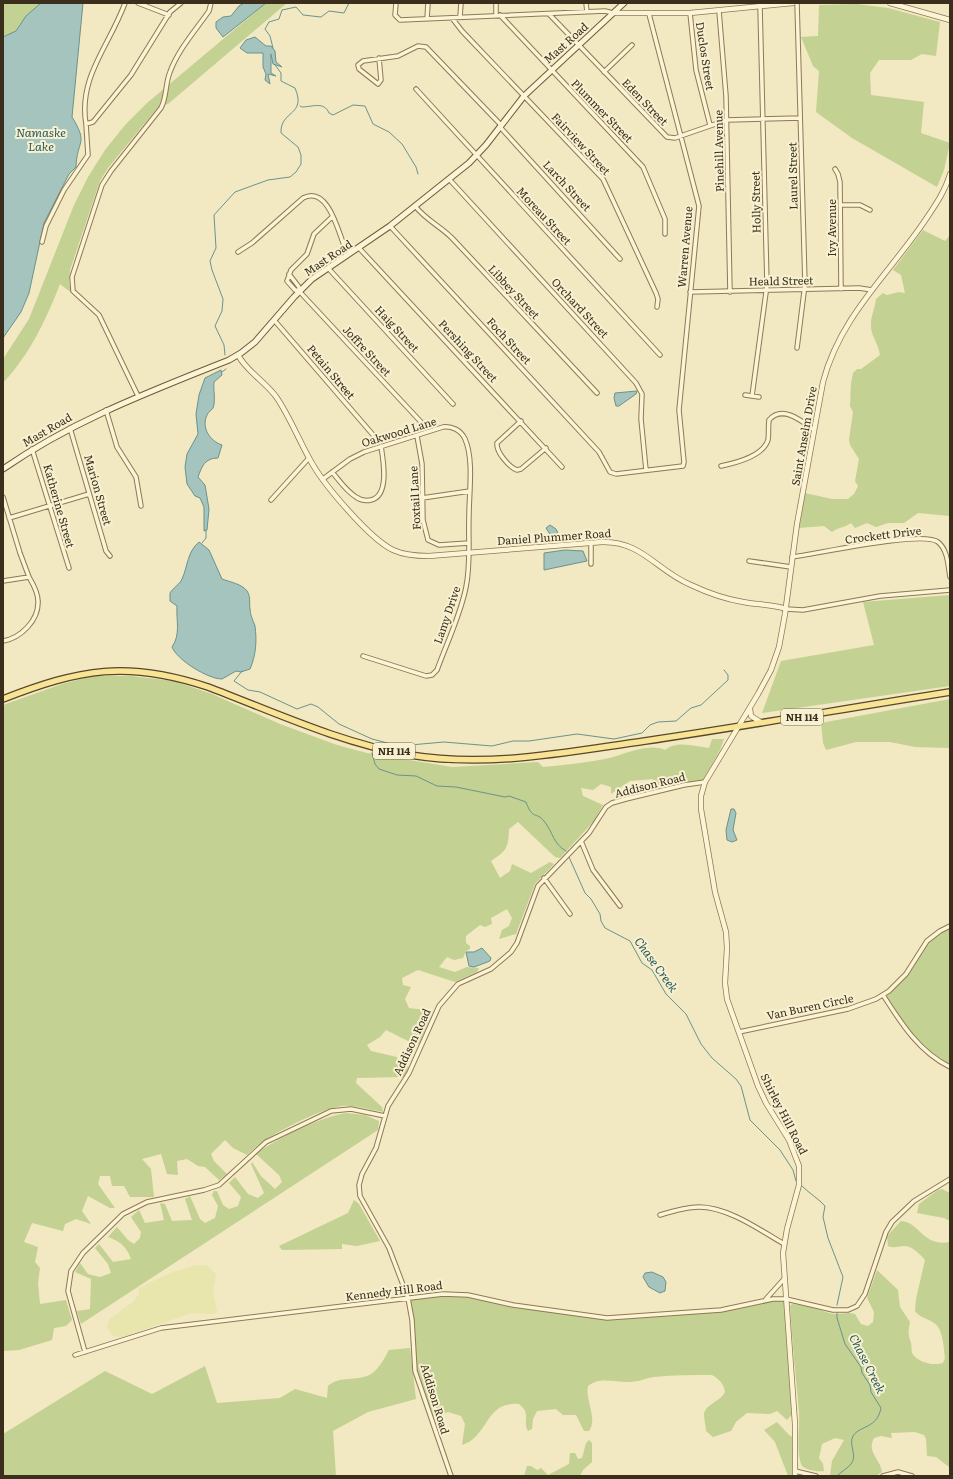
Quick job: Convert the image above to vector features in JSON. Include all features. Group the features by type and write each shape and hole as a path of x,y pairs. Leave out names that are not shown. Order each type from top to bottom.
{"main road":[{"name":"Mast Road","path":"3,470 32,449 106,410 238,356 255,342 299,291 328,268 390,226 477,155 524,96 550,70 624,3"},
{"name":"NH 114","path":"3,699 46,683 76,675 103,670 148,671 178,677 208,687 361,743 411,755 456,760 498,760 542,756 762,723 950,692"}],"street":[{"path":"42,242 46,226 67,186 87,158 89,152 84,104 91,72 115,30 125,3"},
{"path":"138,3 169,15"},
{"path":"86,124 93,122 131,75 169,15 181,3"},
{"path":"138,396 103,321 94,309 74,291 72,277 102,185 114,167 161,108 164,101 167,78 172,67 209,11 211,3"},
{"path":"396,3 395,15 397,19 605,11 613,13 649,14 690,13 793,3"},
{"path":"427,19 428,3"},
{"path":"460,17 461,3"},
{"path":"496,3 498,15"},
{"path":"586,3 587,12"},
{"name":"Laurel Street","path":"797,3 804,290 797,348"},
{"path":"890,3 950,20"},
{"name":"Holly Street","path":"752,396 767,291 760,6"},
{"name":"Pinehill Avenue","path":"719,10 724,56 727,120 730,292"},
{"name":"Duclos Street","path":"690,13 696,70 710,125"},
{"name":"Eden Street","path":"549,14 664,134 670,138 727,120 800,118"},
{"name":"Warren Avenue","path":"646,470 680,467 684,462 679,410 699,206 649,14"},
{"name":"Plummer Street","path":"498,15 643,168 665,219 665,234"},
{"name":"Fairview Street","path":"452,18 605,181 656,293 658,299 657,307"},
{"path":"604,72 632,44"},
{"name":"Larch Street","path":"379,58 381,81 378,84 360,71 358,66 361,61 379,58 400,55 418,46 426,47 500,126 620,259"},
{"name":"Moreau Street","path":"416,89 660,355"},
{"name":"Ivy Avenue","path":"834,169 840,178 841,289"},
{"name":"Saint Anselm Drive","path":"739,726 751,708 776,657 786,609 792,557 814,430 823,382 830,360 851,318 899,258 926,219 943,193 950,174"},
{"name":"Orchard Street","path":"449,179 636,383 642,394 641,419 646,470"},
{"path":"238,252 306,197 316,196 322,198 327,205 345,248 353,252"},
{"path":"840,205 860,205 870,210"},
{"name":"Libbey Street","path":"415,206 427,220 443,229 452,238 597,393"},
{"path":"299,291 295,290 287,281 289,274 307,254 314,234 332,217"},
{"name":"Foch Street","path":"390,226 602,454 610,472 616,474 646,470"},
{"name":"Pershing Street","path":"359,248 521,421 562,467"},
{"name":"Haig Street","path":"328,268 453,404"},
{"path":"289,274 299,287 299,291"},
{"name":"Heald Street","path":"690,292 841,289 872,290"},
{"name":"Joffre Street","path":"299,291 421,422"},
{"name":"Petain Street","path":"274,320 374,436"},
{"name":"Daniel Plummer Road","path":"238,356 242,363 276,398 322,479 368,531 395,550 421,556 591,543 610,542 624,544 638,551 674,577 704,591 734,601 797,610 888,595 950,590"},
{"path":"745,395 759,397"},
{"path":"106,410 117,447 136,477 141,506"},
{"path":"721,466 740,461 761,449 768,440 769,420 774,416 796,416 814,430"},
{"path":"521,421 498,441 496,446 511,467 517,470 521,469 546,448"},
{"name":"Oakwood Lane","path":"322,479 357,455 381,446 447,427 454,428 461,433 468,447 470,490 468,552"},
{"name":"Marion Street","path":"70,428 106,551 110,556"},
{"name":"Foxtail Lane","path":"417,436 422,464 423,520 426,537 430,542 439,545 469,543"},
{"path":"332,472 356,497 367,500 374,499 380,493 383,486 381,446"},
{"name":"Katherine Street","path":"32,449 68,568"},
{"path":"271,500 309,458"},
{"path":"422,498 470,490"},
{"path":"9,518 89,494"},
{"path":"3,497 29,577 38,596 38,605 35,614 24,632 12,639 3,641"},
{"name":"Crockett Drive","path":"792,557 887,542 930,539 939,543 944,549 950,577"},
{"path":"591,543 591,564"},
{"name":"Lamy Drive","path":"363,656 426,676 435,674 461,606 468,579 468,552"},
{"path":"749,561 791,567"},
{"path":"3,581 29,577"},
{"path":"751,708 751,716 762,723"},
{"name":"Shirley Hill Road","path":"739,726 705,782 701,800 702,815 715,892 726,932 726,994 758,1086 766,1103 789,1140 799,1166 799,1185 784,1244 784,1280 795,1424 795,1474"},
{"name":"Addison Road","path":"451,1476 415,1371 412,1320 408,1298 389,1248 364,1205 359,1190 362,1174 376,1148 385,1116 393,1098 409,1073 439,1006 458,984 491,969 511,952 517,943 535,891 544,878 596,824 606,807 612,803 684,785 705,782"},
{"path":"581,841 593,870 620,906"},
{"path":"544,878 570,914"},
{"name":"Van Buren Circle","path":"739,1032 866,1004 883,995 906,974 927,940 950,926"},
{"path":"883,995 905,1028 920,1046 935,1058 950,1066"},
{"path":"85,1352 68,1291 71,1271 83,1253 123,1214 146,1202 204,1190 219,1185 266,1142 331,1112 351,1109 385,1116"},
{"name":"Kennedy Hill Road","path":"75,1355 161,1328 436,1294 458,1294 513,1305 607,1318 727,1309 766,1299 786,1299 840,1310 848,1310 856,1306 865,1294 884,1237 892,1222 914,1201 950,1179"},
{"path":"660,1215 695,1207 715,1209 730,1214 784,1244"},
{"path":"766,1299 784,1280"},
{"path":"883,1476 898,1472 912,1476"},
{"path":"795,1474 816,1476"}],"shaded area":[{"path":"196,1265 206,1265 216,1274 213,1290 217,1312 215,1314 192,1313 122,1337 113,1336 107,1326 109,1320 134,1301 139,1294 139,1288 170,1273"}],"green space":[{"path":"3,3 41,3 26,16 16,31 3,37"},
{"path":"266,3 287,3 168,104 158,107 108,168 100,181 70,270 69,284 73,294 60,284 49,311 36,336 13,372 3,383 3,359 29,319 74,205 88,177 105,150 125,125 147,103"},
{"path":"857,4 888,8 940,22 936,56 922,54 911,60 879,60 870,73 871,95 924,102 921,133 950,143 944,170 937,187 852,138 816,112 819,71 813,66 801,37 818,36 819,5"},
{"path":"923,230 945,241 950,235 950,516 918,513 904,523 888,523 876,527 867,523 855,528 851,523 832,532 824,526 799,528 805,493 832,499 848,499 854,494 858,486 855,481 859,459 850,445 849,440 853,412 850,406 853,373 880,355 871,328 876,299 883,293 887,295 899,292 905,293 901,275 893,270"},
{"path":"950,595 950,686 762,713 781,661 874,645 863,602"},
{"path":"93,676 131,676 174,681 212,694 280,724 337,745 367,753 452,767 538,762 543,767 582,763 605,759 635,750 658,748 665,750 669,747 680,744 709,748 712,739 724,739 720,750 703,780 633,795 637,786 652,784 653,779 630,781 611,794 611,787 601,784 593,790 581,788 583,796 603,805 594,821 560,858 555,857 518,822 509,829 506,848 491,861 500,878 510,871 512,864 531,873 550,862 554,864 535,884 516,934 499,939 502,930 509,926 512,918 507,909 491,918 492,924 485,927 480,925 466,936 466,943 470,946 470,949 466,951 463,958 454,960 447,957 439,967 455,972 467,967 479,968 477,972 455,982 418,970 402,978 403,985 411,987 405,999 409,1008 433,1011 419,1044 410,1042 386,1030 380,1037 367,1045 371,1051 397,1057 398,1064 409,1067 404,1077 357,1078 356,1083 382,1107 383,1112 352,1106 343,1106 320,1112 265,1140 247,1155 233,1148 225,1140 211,1154 214,1161 227,1174 219,1180 205,1167 198,1166 187,1159 177,1161 178,1175 167,1174 161,1154 142,1159 151,1169 154,1197 130,1197 124,1186 112,1186 110,1176 100,1176 98,1184 115,1208 110,1208 88,1196 82,1211 91,1224 76,1219 65,1224 63,1231 32,1223 24,1242 38,1247 35,1262 40,1268 38,1283 40,1304 66,1300 72,1320 66,1326 54,1328 52,1340 19,1350 3,1351 3,705 62,684"},
{"path":"950,699 950,748 915,747 890,742 856,742 826,750 823,743 821,723"},
{"path":"950,926 950,1067 920,1046 883,995 898,982 927,941"},
{"path":"347,1113 365,1115 379,1121 378,1130 81,1324 77,1311 90,1309 91,1279 75,1272 80,1263 88,1274 100,1277 111,1273 108,1264 95,1248 99,1244 113,1262 131,1259 122,1245 108,1237 117,1227 128,1240 134,1244 140,1238 141,1232 131,1217 139,1210 145,1223 164,1220 160,1203 165,1204 172,1221 192,1220 185,1199 190,1196 200,1219 205,1223 215,1218 218,1206 212,1195 214,1191 217,1191 223,1205 229,1209 238,1206 241,1197 229,1183 235,1177 248,1194 258,1198 264,1193 251,1164 252,1162 261,1176 275,1189 282,1182 279,1175 256,1154 275,1142 313,1123"},
{"path":"942,1189 950,1193 950,1221 944,1218 917,1213 919,1204 938,1190"},
{"path":"354,1200 359,1204 380,1241 357,1246 342,1244 342,1249 282,1250 279,1246 348,1213"},
{"path":"901,1221 913,1225 927,1238 933,1241 941,1243 950,1242 950,1476 949,1467 936,1457 927,1456 926,1439 924,1435 915,1432 891,1433 892,1438 881,1436 874,1438 872,1448 882,1472 876,1476 830,1476 832,1461 844,1440 835,1438 822,1444 819,1458 823,1464 824,1471 815,1471 805,1468 801,1464 798,1445 799,1412 790,1306 792,1304 806,1306 832,1314 855,1314 861,1324 868,1326 873,1322 874,1312 867,1298 877,1270 898,1290 900,1307 910,1322 909,1337 912,1353 918,1359 931,1364 943,1363 945,1358 939,1329 931,1321 919,1315 915,1311 916,1299 925,1260 910,1247 888,1246 887,1236"},
{"path":"458,1294 513,1305 597,1318 709,1311 758,1301 786,1299 794,1412 787,1420 777,1411 770,1414 747,1413 736,1422 731,1431 713,1437 706,1431 704,1415 709,1406 720,1398 725,1392 721,1382 712,1375 661,1376 630,1382 598,1381 588,1386 588,1398 592,1415 589,1431 584,1431 576,1415 563,1415 556,1409 537,1411 533,1419 532,1429 528,1431 526,1427 526,1414 523,1408 519,1404 509,1404 496,1410 479,1433 469,1442 462,1445 465,1424 461,1416 448,1412 430,1418 415,1371 414,1339 408,1298"},
{"path":"410,1348 416,1399 368,1412 333,1431 336,1476 3,1476 3,1434 105,1371 152,1394 205,1366 217,1403 280,1398 295,1389 327,1398 328,1386 332,1383 367,1376 374,1372 380,1365 389,1350"},
{"path":"777,1422 789,1435 795,1438 795,1476 788,1476 775,1442 764,1430"},
{"path":"589,1440 592,1443 592,1462 583,1470 580,1476 524,1476 527,1466 531,1466 537,1470 541,1468 548,1475 569,1464 570,1453 575,1453 578,1459 582,1458 586,1443"}],"water":[{"name":"Namaske Lake","path":"41,3 83,3 72,117 80,133 81,142 76,167 69,174 44,223 29,293 21,312 3,338 3,37 16,31 26,16"},
{"path":"244,3 266,3 223,37 216,28 216,22 223,17 231,16 239,6"},
{"path":"255,37 266,46 271,46 275,51 276,62 282,67 273,64 271,54 271,73 276,76 268,74 270,84 265,80 266,74 263,67 263,53 247,53 240,48 246,40"},
{"path":"221,370 222,375 214,382 214,405 207,415 205,425 210,437 222,445 218,458 207,461 201,469 198,477 205,485 209,509 207,530 204,531 204,507 200,498 195,496 187,484 185,467 187,454 198,434 196,414 199,395 205,378"},
{"path":"637,391 636,394 619,406 616,406 614,398 615,393"},
{"path":"550,525 556,529 560,538 551,536 546,528"},
{"path":"199,542 209,550 222,579 239,585 247,591 250,613 255,626 256,648 250,669 241,672 236,671 222,679 209,676 186,663 172,647 175,642 177,632 177,606 170,601 170,593 181,581 192,550"},
{"path":"565,550 583,551 587,561 544,570 544,553"},
{"path":"731,809 734,809 736,813 733,830 737,840 732,842 727,840 726,830"},
{"path":"482,948 491,958 490,961 474,967 469,966 466,952 474,952"},
{"path":"652,1272 663,1277 666,1282 665,1291 660,1293 649,1287 643,1277 645,1273"}],"waterway":[{"path":"273,48 270,36 265,29 269,22 279,19 282,10 296,7 303,15 321,17 329,11 344,13 349,3"},
{"path":"225,355 224,345 215,326 222,311 223,299 210,261 216,248 214,215 235,192 268,180 290,177 296,172 301,164 301,155 298,147 281,133 284,120 298,104 298,97 295,88 281,81 281,73 275,65"},
{"path":"300,106 321,106 333,115 353,105 365,106 373,124 389,132 402,144 416,167 418,174"},
{"path":"222,372 226,369"},
{"path":"202,543 206,538 206,530"},
{"path":"242,671 234,681 248,690 260,692 297,709 311,704 318,707 339,724 372,739 399,746 444,742 492,746 513,741 529,741 577,734 614,739 642,733 650,725 658,722 676,721 691,708 701,705 728,680 728,675 724,670"},
{"name":"Chase Creek","path":"372,753 375,764 379,769 397,775 416,776 437,786 456,787 505,797 509,796 526,802 531,812 539,816 544,821 558,845 566,851"},
{"name":"Chase Creek","path":"569,857 585,893 591,899 600,914 601,921 605,928 630,941 642,963 652,970 666,994 686,1014 701,1044 712,1058 736,1079 741,1086 750,1120 780,1150 793,1170 796,1181"},
{"name":"Chase Creek","path":"802,1186 825,1206 823,1217 828,1238 843,1277 837,1305"},
{"name":"Chase Creek","path":"837,1313 837,1318 845,1344 861,1367 862,1373 870,1385 871,1392 881,1408 876,1420 856,1432 853,1436 853,1461 837,1476"}]}
